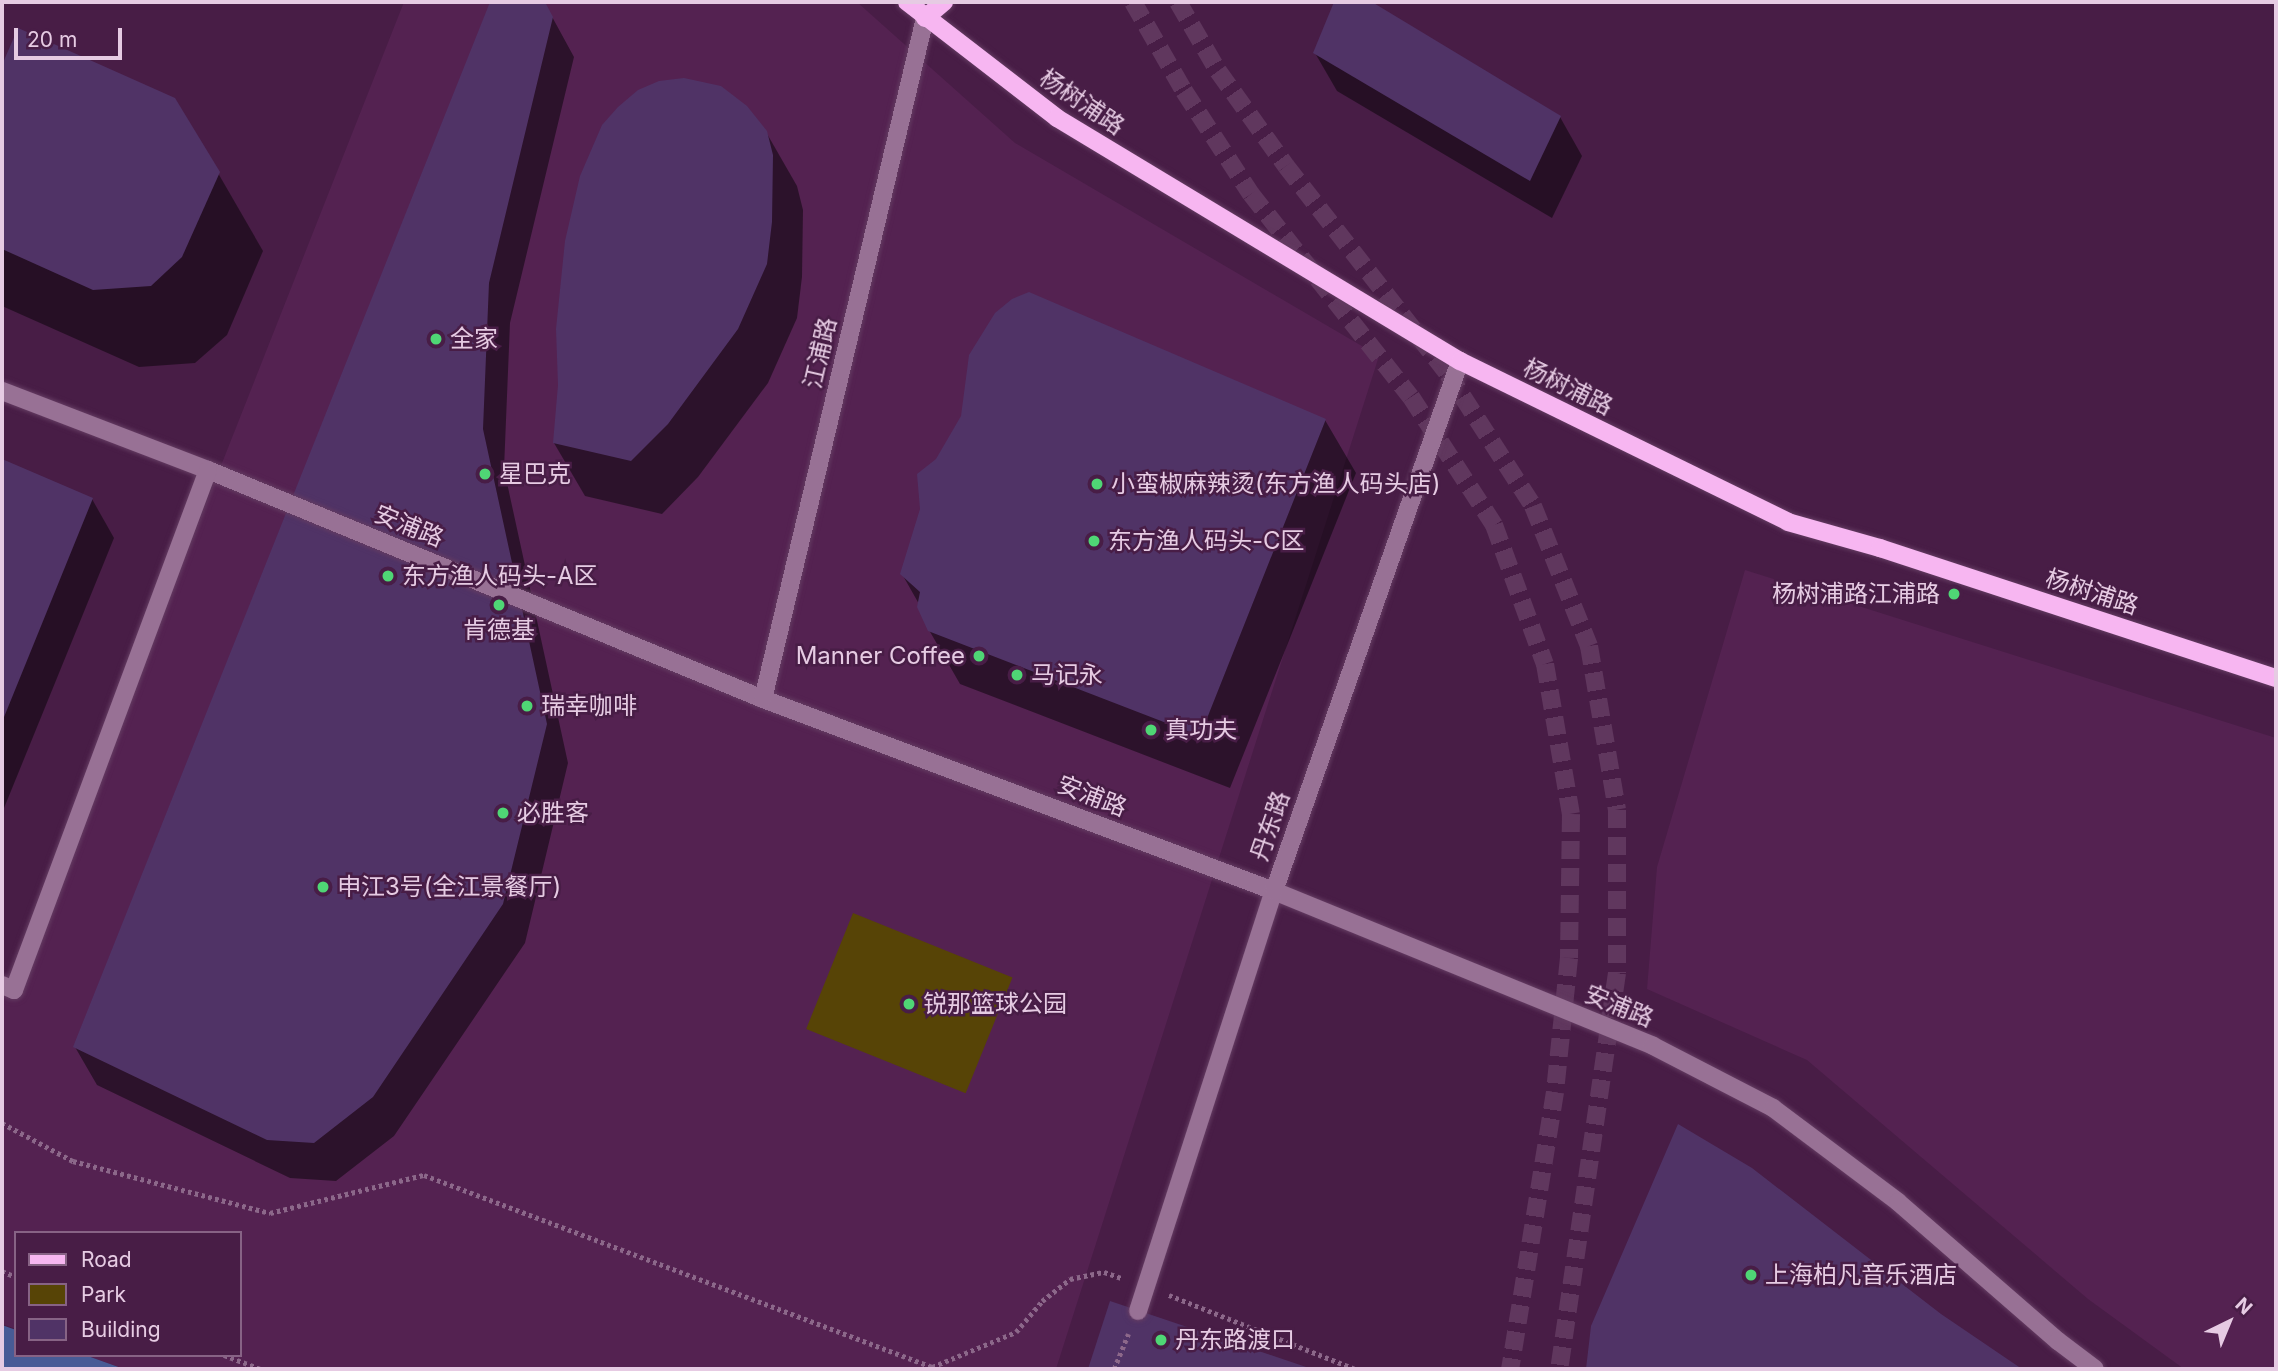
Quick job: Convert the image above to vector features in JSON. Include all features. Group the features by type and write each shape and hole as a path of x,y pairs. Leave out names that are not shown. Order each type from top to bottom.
{"main road":[{"name":"杨树浦路","path":"907,2 925,10 1057,118 1460,361 1788,522 1880,548 2276,678"},
{"path":"925,10 944,2"}],"street":[{"name":"江浦路","path":"763,699 925,10"},
{"name":"丹东路","path":"1138,1311 1273,891 1460,361"},
{"name":"安浦路","path":"2,391 208,470 763,699 1273,891 1653,1046 1773,1108 1898,1202 2058,1341 2095,1369"},
{"path":"2,985 14,990 208,470"}],"path":[{"path":"2,1123 73,1161 270,1213 424,1174 935,1368 1016,1332 1042,1301 1070,1279 1104,1272 1147,1286 1355,1369"},
{"path":"1114,1369 1138,1311"},
{"path":"229,1357 261,1369"}],"shaded area":[{"path":"404,2 857,2 1015,143 1379,356 1056,1369 124,1369 91,1357 242,1357 242,1231 14,1231 14,1328 2,1324 2,985 14,990"},
{"path":"1745,570 2276,738 2276,1369 2184,1369 2088,1299 1807,1060 1647,989 1657,867"}],"green space":[{"name":"锐那篮球公园","path":"853,913 1012,977 966,1093 806,1029"}],"water":[{"path":"2,1325 14,1329 14,1357 91,1357 124,1369 2,1369"}],"building":[{"name":"东方渔人码头-A区","path":"490,2 545,2 553,17 489,283 483,429 547,724 503,904 373,1097 314,1143 267,1140 73,1047"},
{"path":"1334,2 1372,2 1561,116 1530,181 1313,53"},
{"path":"18,28 175,98 220,172 182,257 151,286 93,290 2,249 2,65"},
{"path":"684,78 721,86 747,106 767,131 773,155 772,222 767,264 738,329 668,424 631,461 553,443 558,385 556,329 565,241 580,176 602,125 618,107 638,90 659,81"},
{"name":"东方渔人码头-C区","path":"1029,292 1326,419 1200,736 928,631 917,607 920,592 900,574 920,509 917,474 936,459 961,416 969,355 995,313 1012,299"},
{"path":"2,459 93,498 2,722"},
{"name":"上海柏凡音乐酒店","path":"1678,1124 1752,1168 1941,1314 2022,1369 1586,1369 1591,1326"},
{"name":"丹东路渡口","path":"1110,1301 1312,1369 1088,1369"}],"tunnel":[{"path":"1133,2 1184,91 1251,194 1411,397 1494,525 1545,664 1571,814 1569,958 1555,1092 1510,1369"},
{"path":"1178,2 1218,71 1286,166 1448,374 1533,506 1589,646 1617,810 1617,973 1559,1369"}],"place":[{"name":"全家","path":"436,339"},
{"name":"星巴克","path":"485,474"},
{"name":"小蛮椒麻辣烫(东方渔人码头店)","path":"1097,484"},
{"name":"东方渔人码头-C区","path":"1094,541"},
{"name":"东方渔人码头-A区","path":"388,576"},
{"name":"杨树浦路江浦路","path":"1954,594"},
{"name":"肯德基","path":"499,605"},
{"name":"Manner Coffee","path":"979,656"},
{"name":"马记永","path":"1017,675"},
{"name":"瑞幸咖啡","path":"527,706"},
{"name":"真功夫","path":"1151,730"},
{"name":"必胜客","path":"503,813"},
{"name":"申江3号(全江景餐厅)","path":"323,887"},
{"name":"锐那篮球公园","path":"909,1004"},
{"name":"上海柏凡音乐酒店","path":"1751,1275"},
{"name":"丹东路渡口","path":"1161,1340"}]}
